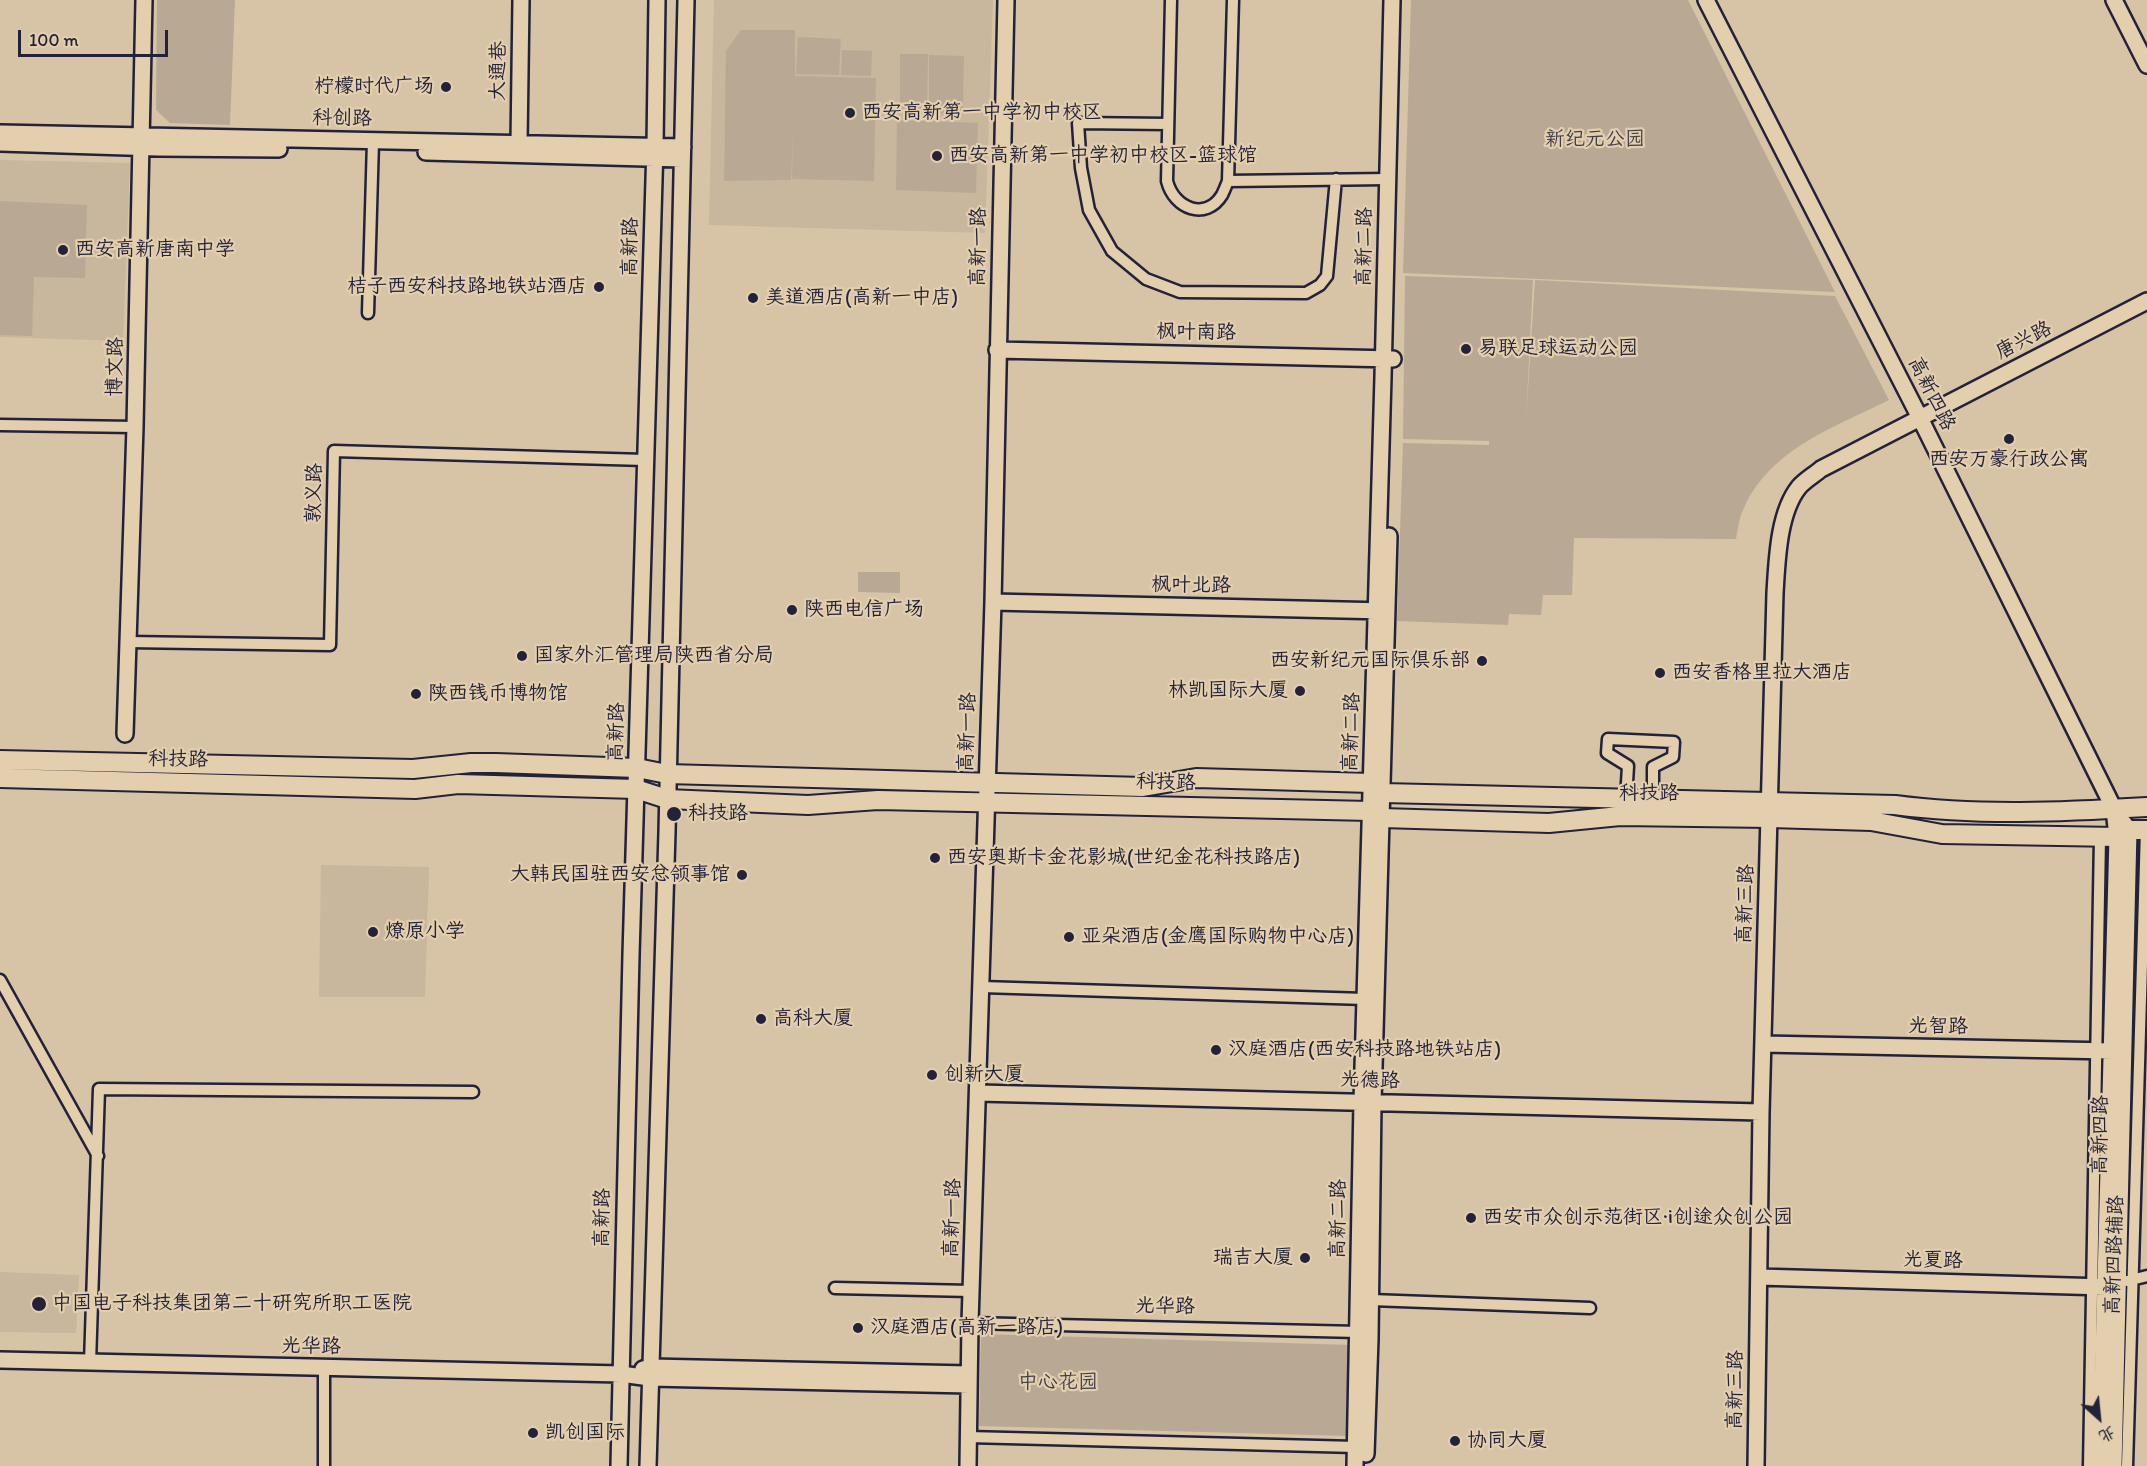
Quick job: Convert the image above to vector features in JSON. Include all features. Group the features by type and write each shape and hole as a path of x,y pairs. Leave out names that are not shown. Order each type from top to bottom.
{"main road":[{"name":"科技路","path":"0,760 413,769 471,763 637,768 667,774 1549,823 1620,816 1895,805 1936,810 2073,813 2147,807"},
{"name":"科技路","path":"0,778 415,789 458,784 636,789 668,800 808,806 987,792 1143,787 1196,778 1653,800 1871,821 1942,834 2128,833"}],"street":[{"name":"博文路","path":"125,734 135,427 144,0"},
{"name":"大通巷","path":"519,143 521,0"},
{"name":"高新路","path":"619,1466 657,0"},
{"path":"648,1466 668,800 686,0"},
{"name":"高新一路","path":"968,1466 970,1323 993,602 1006,0"},
{"path":"1171,0 1167,181 1169,191 1177,202 1191,209 1208,207 1221,197 1228,181 1233,0"},
{"name":"高新二路","path":"1388,359 1388,179 1392,0"},
{"name":"高新二路","path":"1355,1466 1401,0"},
{"name":"高新四路","path":"1707,0 2128,833 2112,1284 2100,1466"},
{"path":"2114,0 2147,65"},
{"path":"1168,124 1078,123 1081,168 1089,210 1112,251 1146,279 1180,292 1306,293 1320,285 1327,276 1336,179"},
{"name":"科创路","path":"0,133 141,141 682,153"},
{"name":"科创路","path":"0,143 141,141"},
{"name":"科创路","path":"373,146 519,143 654,152"},
{"path":"368,313 373,146"},
{"path":"1228,181 1388,179"},
{"name":"唐兴路","path":"1920,418 2147,301"},
{"name":"枫叶南路","path":"997,350 1388,359"},
{"name":"高新三路","path":"1756,1466 1761,1112 1775,594 1782,530 1789,505 1799,487 1821,469 1920,418"},
{"path":"0,425 135,427"},
{"name":"敦义路","path":"128,642 330,645 334,451 645,460"},
{"name":"枫叶北路","path":"993,602 1382,611"},
{"path":"1626,799 1628,766 1607,753 1608,739 1674,742 1673,757 1653,767 1653,800"},
{"name":"高新二路","path":"1366,1466 1371,1300 1365,999 1376,814"},
{"name":"高新四路","path":"2114,1466 2112,1284 2104,1051 2128,833"},
{"path":"0,980 98,1156"},
{"path":"982,987 1365,999"},
{"name":"光智路","path":"1763,1044 2104,1051"},
{"path":"90,1363 99,1089 473,1092"},
{"name":"光德路","path":"978,1093 1761,1112"},
{"path":"2112,1284 2147,1276"},
{"name":"光夏路","path":"1759,1277 2112,1284"},
{"name":"高新四路辅路","path":"2089,1466 2112,1284"},
{"name":"高新四路辅路","path":"2112,1284 2127,1466"},
{"path":"835,1288 971,1291"},
{"path":"1371,1300 1590,1308"},
{"name":"光华路","path":"970,1323 1359,1332"},
{"name":"光华路","path":"0,1360 621,1374 969,1379"},
{"path":"324,1368 324,1466"},
{"path":"968,1437 1356,1447"}],"shaded area":[{"name":"西安高新第一中学初中校区","path":"714,0 993,0 985,233 709,225"},
{"name":"西安高新唐南中学","path":"0,160 130,163 123,341 0,337"},
{"name":"燎原小学","path":"321,865 429,867 425,997 319,997"},
{"name":"中国电子科技集团第二十研究所职工医院","path":"0,1272 79,1275 76,1333 0,1332"}],"green space":[{"path":"157,0 235,0 230,125 170,123 156,110"},
{"name":"新纪元公园","path":"1411,0 1688,0 1835,292 1403,273"},
{"path":"741,30 795,30 795,76 876,78 874,181 792,179 793,131 791,180 724,181 726,51"},
{"path":"798,37 841,39 839,75 796,74"},
{"path":"842,50 872,51 871,76 841,75"},
{"path":"900,54 928,54 927,114 900,113"},
{"path":"929,55 964,56 963,114 929,113"},
{"name":"西安高新第一中学初中校区-篮球馆","path":"897,120 978,123 976,193 896,190"},
{"path":"0,201 87,205 85,278 34,277 32,336 0,335"},
{"path":"1405,276 1533,280 1526,420 1535,280 1835,296 1889,400 1826,430 1787,455 1770,470 1755,488 1744,508 1736,539 1574,538 1572,595 1543,595 1541,615 1509,614 1508,625 1397,621 1403,443 1489,445 1489,441 1403,439"},
{"path":"858,572 900,572 900,593 858,592"},
{"name":"中心花园","path":"981,1334 1352,1345 1349,1436 979,1426"}],"place":[{"name":"柠檬时代广场","path":"446,87"},
{"name":"西安高新第一中学初中校区","path":"850,113"},
{"name":"西安高新第一中学初中校区-篮球馆","path":"937,156"},
{"name":"西安高新唐南中学","path":"63,250"},
{"name":"桔子西安科技路地铁站酒店","path":"599,287"},
{"name":"美道酒店(高新一中店)","path":"753,298"},
{"name":"易联足球运动公园","path":"1466,349"},
{"name":"西安万豪行政公寓","path":"2009,439"},
{"name":"陕西电信广场","path":"792,610"},
{"name":"国家外汇管理局陕西省分局","path":"522,656"},
{"name":"西安新纪元国际俱乐部","path":"1482,661"},
{"name":"西安香格里拉大酒店","path":"1660,673"},
{"name":"林凯国际大厦","path":"1300,691"},
{"name":"陕西钱币博物馆","path":"416,694"},
{"name":"科技路","path":"674,814"},
{"name":"西安奥斯卡金花影城(世纪金花科技路店)","path":"935,858"},
{"name":"大韩民国驻西安总领事馆","path":"742,875"},
{"name":"燎原小学","path":"373,932"},
{"name":"亚朵酒店(金鹰国际购物中心店)","path":"1069,937"},
{"name":"高科大厦","path":"761,1019"},
{"name":"汉庭酒店(西安科技路地铁站店)","path":"1216,1050"},
{"name":"创新大厦","path":"932,1075"},
{"name":"西安市众创示范街区·i创途众创公园","path":"1471,1218"},
{"name":"瑞吉大厦","path":"1305,1258"},
{"name":"中国电子科技集团第二十研究所职工医院","path":"39,1304"},
{"name":"汉庭酒店(高新一路店)","path":"858,1328"},
{"name":"凯创国际","path":"533,1433"},
{"name":"协同大厦","path":"1455,1441"}]}
